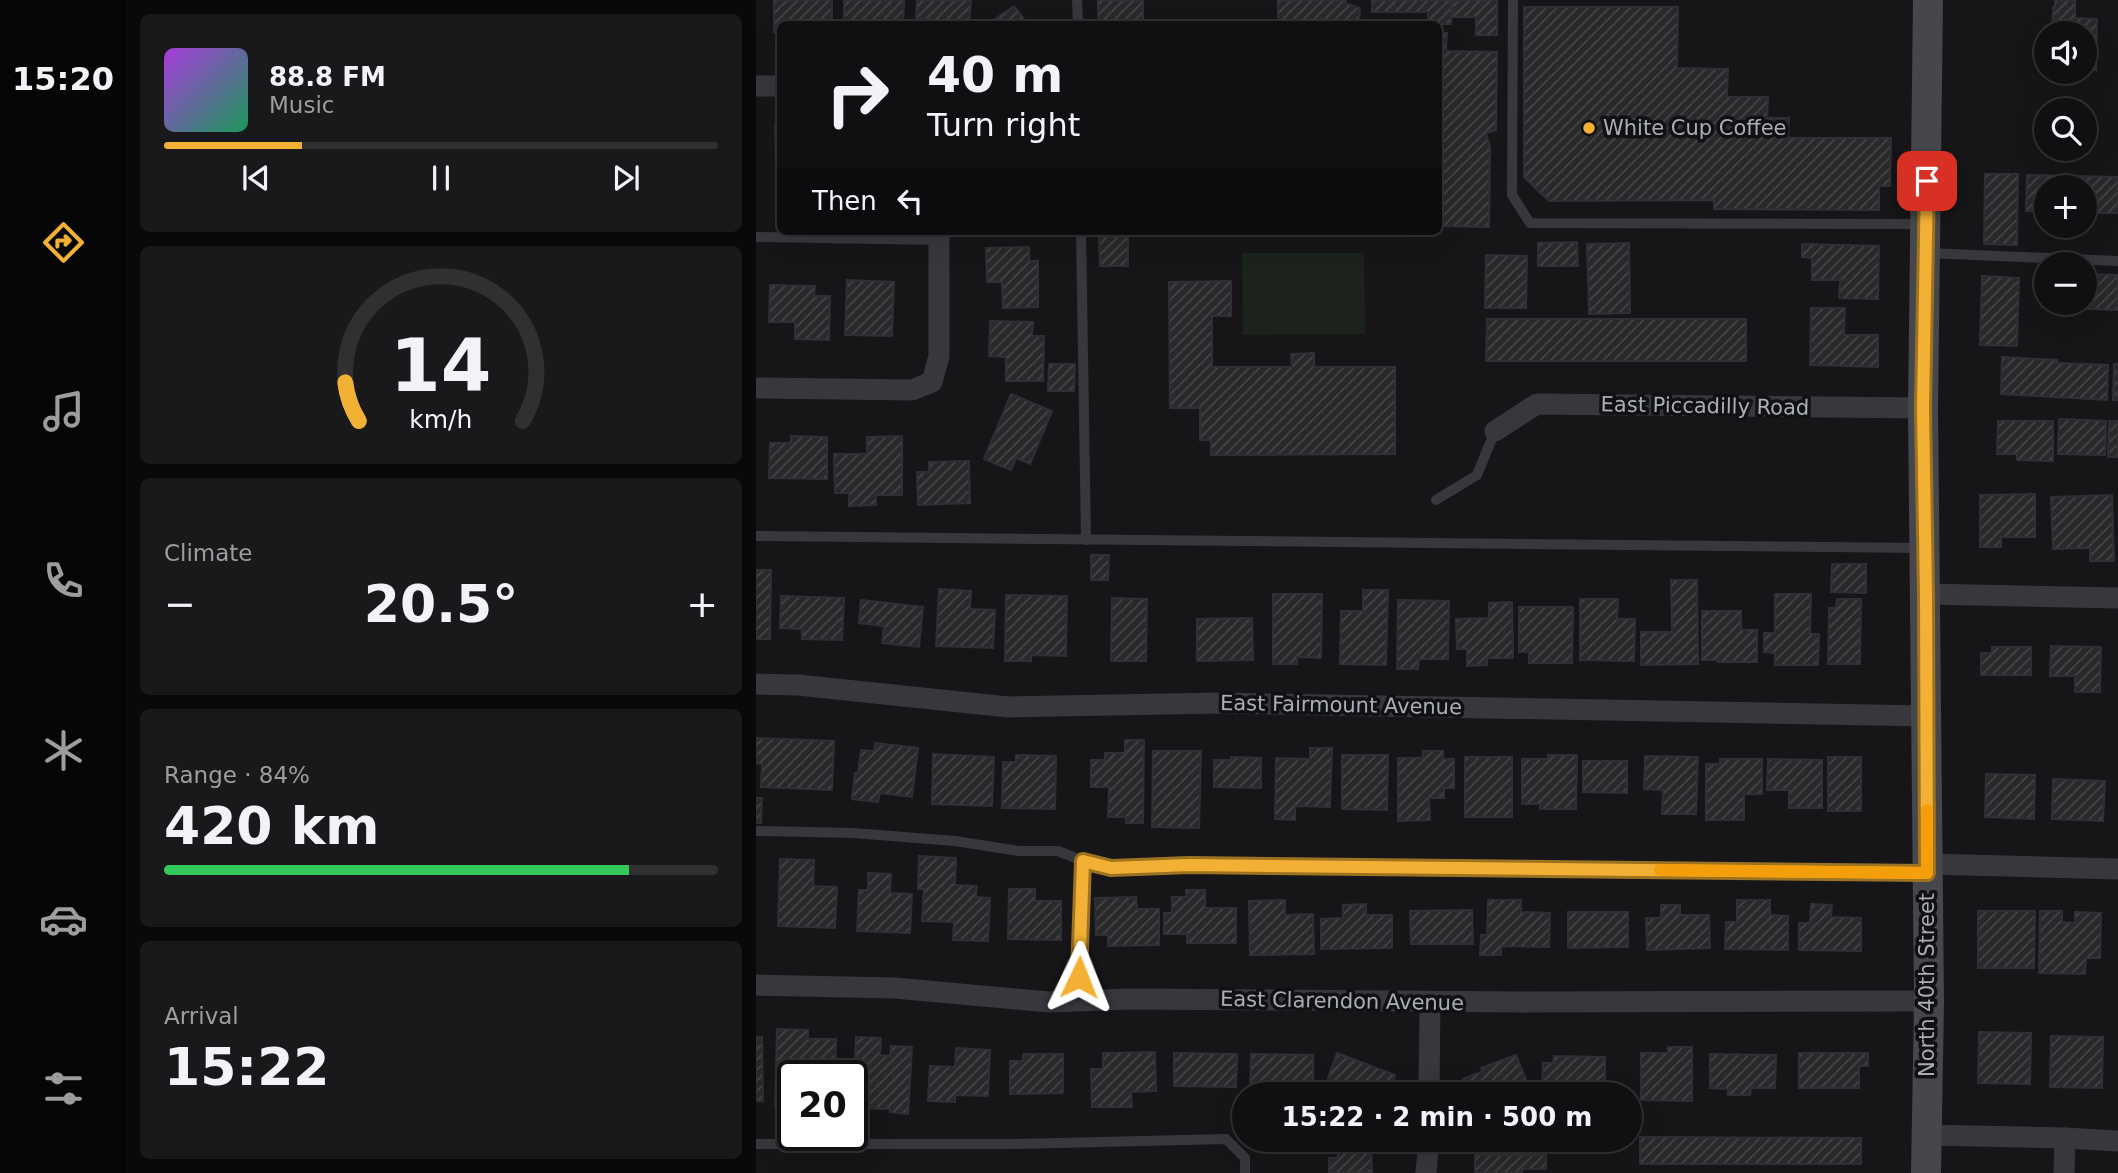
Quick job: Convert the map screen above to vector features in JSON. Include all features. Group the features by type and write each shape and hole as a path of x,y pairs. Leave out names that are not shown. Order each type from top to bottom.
{"main road":[{"name":"North 40th Street","path":"1926,1173 1927,716 1923,408 1928,0"}],"street":[{"path":"756,86 777,86"},
{"path":"756,387 912,390 932,382 939,356 939,236"},
{"name":"East Piccadilly Road","path":"1494,431 1537,404 1923,408"},
{"path":"1926,594 2118,598"},
{"name":"East Fairmount Avenue","path":"756,684 798,685 1008,707 1220,702 1927,716"},
{"path":"1927,869 2118,869"},
{"name":"East Clarendon Avenue","path":"756,985 895,988 1049,1002 1143,999 1430,1002 1928,1001"},
{"path":"1429,1082 1430,1002"},
{"path":"1927,1135 2118,1141"},
{"path":"2064,1173 2065,1138"},
{"path":"1426,1173 1428,1152"}],"lane":[{"path":"1077,0 1078,21"},
{"path":"1514,0 1512,195 1530,223 1926,238 2118,261"},
{"path":"1081,235 1086,540"},
{"path":"756,237 939,236"},
{"path":"1436,500 1477,475 1494,431"},
{"path":"756,536 1926,548"},
{"path":"756,831 853,833 955,841 1019,851 1058,851 1111,868 1189,865 1927,869"},
{"path":"1078,1000 1083,861"},
{"path":"756,1144 1011,1144 1226,1139 1245,1158 1245,1173"}],"shaded area":[{"path":"1242,253 1364,253 1365,334 1243,335"}],"building":[{"path":"774,0 832,0 832,21 777,21 777,32 774,32"},
{"path":"844,0 904,0 903,21 844,21"},
{"path":"917,0 971,0 969,21 916,18"},
{"path":"1098,0 1143,0 1143,21 1098,21"},
{"path":"1278,0 1346,0 1345,3 1360,8 1359,21 1278,21"},
{"path":"1372,0 1451,0 1451,24 1428,21 1428,12 1372,12"},
{"path":"1452,0 1497,0 1497,35 1476,35 1476,17 1453,17"},
{"path":"2055,0 2075,0 2075,18 2097,21 2052,21"},
{"path":"1014,6 1026,21 992,21"},
{"path":"1524,7 1678,7 1677,68 1728,69 1727,97 1768,97 1767,118 1789,118 1788,138 1891,138 1890,186 1879,186 1879,210 1714,209 1714,200 1549,201 1524,177"},
{"path":"1442,33 1447,33 1446,51 1497,52 1496,130 1486,133 1490,147 1489,227 1442,226"},
{"path":"777,124 777,171 776,171"},
{"path":"1985,174 2018,174 2017,245 1984,244"},
{"path":"2027,175 2034,175 2034,211 2026,211"},
{"path":"2097,177 2118,177 2118,213 2097,213"},
{"path":"1128,236 1128,266 1100,266 1099,237"},
{"path":"1577,242 1578,266 1538,266 1538,243"},
{"path":"1629,243 1630,313 1589,314 1587,244"},
{"path":"1802,244 1879,246 1878,299 1839,298 1840,280 1812,280 1812,258 1802,257"},
{"path":"1029,247 1029,261 1038,261 1038,307 1003,308 1002,282 987,282 986,248"},
{"path":"1486,255 1527,256 1526,308 1485,308"},
{"path":"2097,274 2118,275 2118,310 2097,309"},
{"path":"1982,276 2019,278 2017,346 1980,345"},
{"path":"847,280 894,282 892,336 845,335"},
{"path":"1231,281 1231,316 1212,316 1212,367 1292,367 1291,354 1314,353 1314,367 1395,367 1395,454 1211,455 1211,440 1200,440 1200,408 1170,408 1169,282"},
{"path":"770,285 815,286 814,296 830,296 829,340 795,339 795,322 769,322"},
{"path":"1811,308 1845,308 1844,335 1878,335 1878,367 1810,365"},
{"path":"1487,319 1746,319 1746,361 1486,361"},
{"path":"990,321 1033,322 1032,336 1044,336 1043,381 1006,381 1006,357 989,356"},
{"path":"2002,357 2108,365 2107,400 2001,394"},
{"path":"1049,364 1075,364 1074,391 1048,391"},
{"path":"2114,364 2118,364 2118,400 2113,400"},
{"path":"1011,394 1052,411 1030,464 1016,458 1011,470 984,459"},
{"path":"2059,419 2106,421 2105,455 2058,454"},
{"path":"1998,421 2053,421 2053,461 2017,460 2017,454 1997,454"},
{"path":"2109,421 2118,421 2118,457 2108,457"},
{"path":"791,436 827,437 827,479 769,478 770,443 791,443"},
{"path":"902,436 902,495 876,495 876,505 849,506 849,493 835,493 834,454 867,454 867,437"},
{"path":"969,461 970,503 918,505 917,472 929,472 929,462"},
{"path":"2035,494 2035,537 2001,537 2001,547 1980,547 1980,495"},
{"path":"2112,495 2114,561 2090,561 2090,548 2053,549 2051,497"},
{"path":"1091,555 1109,555 1108,580 1091,580"},
{"path":"1832,564 1866,564 1866,593 1831,592"},
{"path":"756,570 771,570 770,639 756,639"},
{"path":"1671,580 1697,580 1698,664 1641,665 1641,632 1672,632"},
{"path":"939,589 971,591 970,609 995,610 993,648 936,646"},
{"path":"1363,590 1388,590 1386,665 1340,664 1341,611 1363,611"},
{"path":"1273,594 1322,594 1321,658 1297,657 1297,664 1273,664"},
{"path":"1775,594 1811,594 1810,634 1819,634 1818,665 1775,665 1775,653 1764,652 1764,633 1775,633"},
{"path":"1006,595 1067,596 1066,656 1031,655 1031,661 1005,661"},
{"path":"781,596 844,598 842,640 802,639 802,629 780,628"},
{"path":"1112,598 1147,599 1146,661 1111,661"},
{"path":"1580,599 1618,599 1617,619 1635,619 1634,661 1580,660"},
{"path":"1837,599 1861,599 1860,664 1828,664 1829,608 1836,608"},
{"path":"861,600 923,607 919,647 882,643 884,626 859,623"},
{"path":"1398,600 1449,601 1448,659 1419,659 1418,669 1397,669"},
{"path":"1512,602 1513,658 1487,658 1487,665 1467,666 1467,649 1457,649 1456,619 1489,618 1489,603"},
{"path":"1519,607 1573,607 1572,663 1529,663 1529,652 1519,652"},
{"path":"1702,611 1741,611 1741,630 1757,630 1757,662 1702,660"},
{"path":"1252,618 1253,660 1197,661 1197,619"},
{"path":"2051,646 2101,647 2100,692 2075,692 2075,676 2050,676"},
{"path":"1992,647 2031,647 2031,675 1981,675 1981,653 1992,653"},
{"path":"756,738 834,741 832,790 761,787 762,764 756,763"},
{"path":"1125,740 1144,740 1143,823 1126,823 1126,817 1108,817 1109,787 1091,787 1091,760 1105,760 1105,753 1125,753"},
{"path":"875,743 918,748 912,797 880,793 878,802 852,799 861,750 874,751"},
{"path":"1310,748 1332,748 1330,807 1295,806 1295,820 1275,819 1276,758 1310,759"},
{"path":"1153,751 1201,751 1199,828 1152,827"},
{"path":"1423,751 1443,751 1443,759 1454,759 1454,788 1444,788 1444,798 1429,798 1430,820 1398,821 1398,758 1423,758"},
{"path":"933,754 994,757 992,806 932,804"},
{"path":"1016,755 1056,756 1055,809 1002,808 1003,762 1016,762"},
{"path":"1342,755 1388,755 1387,810 1342,809"},
{"path":"1548,755 1577,755 1576,809 1540,809 1540,804 1522,804 1522,759 1548,759"},
{"path":"1645,756 1698,757 1696,814 1662,814 1663,790 1644,789"},
{"path":"1231,757 1261,758 1261,788 1214,787 1214,760 1231,760"},
{"path":"1465,757 1512,757 1512,817 1465,817"},
{"path":"1828,757 1861,757 1861,811 1828,811"},
{"path":"1720,759 1762,759 1762,794 1744,794 1744,820 1706,820 1706,764 1720,764"},
{"path":"1768,759 1822,760 1822,808 1789,808 1789,790 1767,790"},
{"path":"1583,761 1627,761 1627,793 1583,792"},
{"path":"1986,774 2035,775 2034,819 1985,817"},
{"path":"2053,779 2105,781 2103,821 2052,819"},
{"path":"756,798 762,798 761,823 756,823"},
{"path":"919,856 956,858 955,885 977,886 976,897 990,898 988,941 953,940 954,922 922,921 924,889 918,889"},
{"path":"780,859 814,860 813,886 837,887 835,928 778,926"},
{"path":"868,873 891,874 890,893 912,894 910,933 857,931 859,890 868,890"},
{"path":"1009,889 1035,889 1035,901 1061,901 1061,940 1008,939"},
{"path":"1186,890 1205,890 1205,908 1236,908 1236,943 1187,943 1187,934 1164,934 1164,913 1172,913 1172,897 1186,897"},
{"path":"1136,897 1137,909 1159,909 1159,945 1108,946 1108,935 1096,935 1095,898"},
{"path":"1285,900 1285,915 1313,914 1314,954 1250,955 1249,901"},
{"path":"1488,900 1521,900 1521,912 1550,913 1549,947 1501,946 1501,955 1480,955 1481,935 1487,935"},
{"path":"1737,900 1770,900 1770,915 1788,916 1788,950 1725,949 1726,922 1737,922"},
{"path":"1366,904 1366,915 1392,915 1392,948 1321,949 1321,919 1343,918 1343,905"},
{"path":"1811,904 1832,905 1831,917 1861,918 1861,951 1799,950 1799,923 1810,923"},
{"path":"1661,905 1680,905 1680,915 1709,915 1710,948 1647,950 1646,918 1661,918"},
{"path":"1472,910 1473,944 1411,944 1410,911"},
{"path":"1978,911 2035,911 2034,968 1978,968"},
{"path":"2040,911 2062,911 2062,922 2075,923 2075,912 2101,913 2100,958 2086,958 2085,974 2039,973"},
{"path":"1568,912 1628,912 1628,947 1568,948"},
{"path":"777,1029 808,1030 808,1039 836,1039 835,1060 777,1060 775,1107"},
{"path":"1979,1032 2031,1033 2030,1084 1978,1083"},
{"path":"2051,1036 2103,1037 2102,1088 2050,1087"},
{"path":"756,1037 762,1037 763,1101 756,1101"},
{"path":"856,1037 881,1038 880,1055 890,1056 891,1046 912,1047 908,1114 890,1112 890,1109 868,1108 868,1060 855,1060"},
{"path":"1668,1047 1692,1047 1692,1101 1642,1100 1641,1053 1668,1053"},
{"path":"956,1048 990,1050 988,1096 955,1095 955,1102 928,1101 930,1066 955,1067"},
{"path":"1155,1052 1156,1091 1131,1092 1132,1107 1092,1107 1091,1069 1103,1069 1103,1053"},
{"path":"1174,1053 1237,1054 1236,1082 1232,1082 1232,1087 1174,1086"},
{"path":"1337,1053 1395,1075 1392,1082 1327,1082"},
{"path":"1799,1053 1868,1053 1868,1066 1859,1066 1859,1088 1799,1088"},
{"path":"1023,1054 1063,1054 1063,1093 1010,1094 1010,1061 1023,1061"},
{"path":"1251,1054 1313,1055 1313,1082 1250,1082"},
{"path":"1710,1054 1776,1055 1775,1088 1751,1088 1750,1095 1728,1095 1728,1089 1710,1088"},
{"path":"1516,1055 1527,1082 1464,1082 1463,1079 1483,1071 1481,1068"},
{"path":"1554,1056 1605,1057 1605,1082 1542,1082 1543,1063 1553,1063"},
{"path":"1642,1137 1861,1138 1861,1164 1640,1164"},
{"path":"1338,1152 1371,1152 1372,1173 1329,1173 1329,1158 1338,1158"},
{"path":"1475,1155 1546,1155 1546,1169 1522,1169 1522,1173 1475,1173"}],"slow traffic":[{"path":"1660,870 1927,873 1927,810"}],"place":[{"name":"White Cup Coffee","path":"1589,128"}],"route":[{"path":"1079,977 1083,861 1111,868 1189,865 1927,873 1923,408 1927,181"}]}
